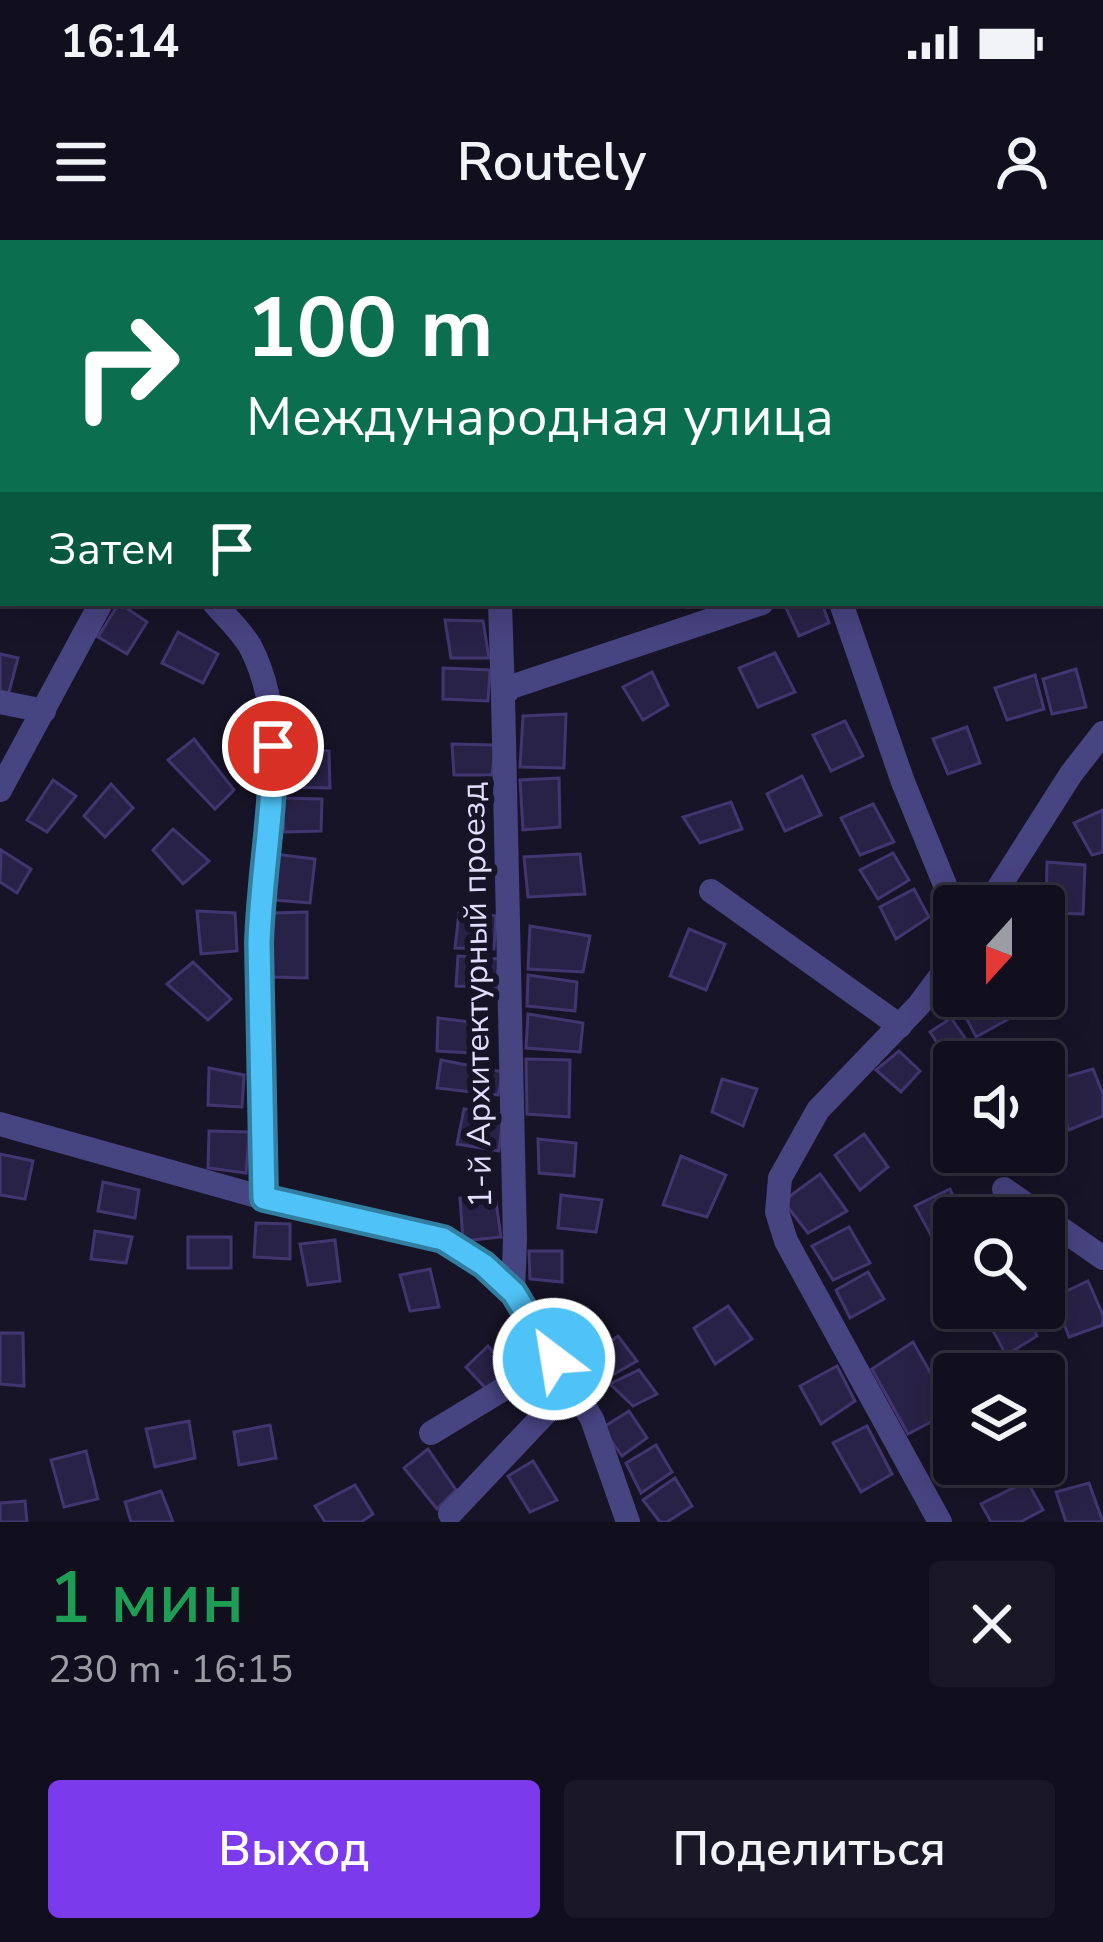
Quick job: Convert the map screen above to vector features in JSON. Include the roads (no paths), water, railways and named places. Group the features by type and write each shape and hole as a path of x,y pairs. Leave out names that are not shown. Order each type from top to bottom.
{"street":[{"path":"0,790 99,606"},
{"path":"217,606 249,644 273,721 274,771 259,943 264,1198"},
{"name":"1-й Архитектурный проезд","path":"500,606 514,1293"},
{"path":"503,696 512,687 753,606"},
{"path":"843,606 903,782 945,885"},
{"path":"0,702 44,711"},
{"path":"1000,885 1103,733"},
{"path":"711,891 900,1026"},
{"path":"933,988 818,1110 780,1178 777,1212 786,1241 940,1522"},
{"path":"0,1124 264,1198 443,1239 484,1265 514,1293 592,1419 628,1522"},
{"path":"1004,1189 1103,1258"},
{"path":"431,1433 554,1359"},
{"path":"450,1514 572,1385"}]}
